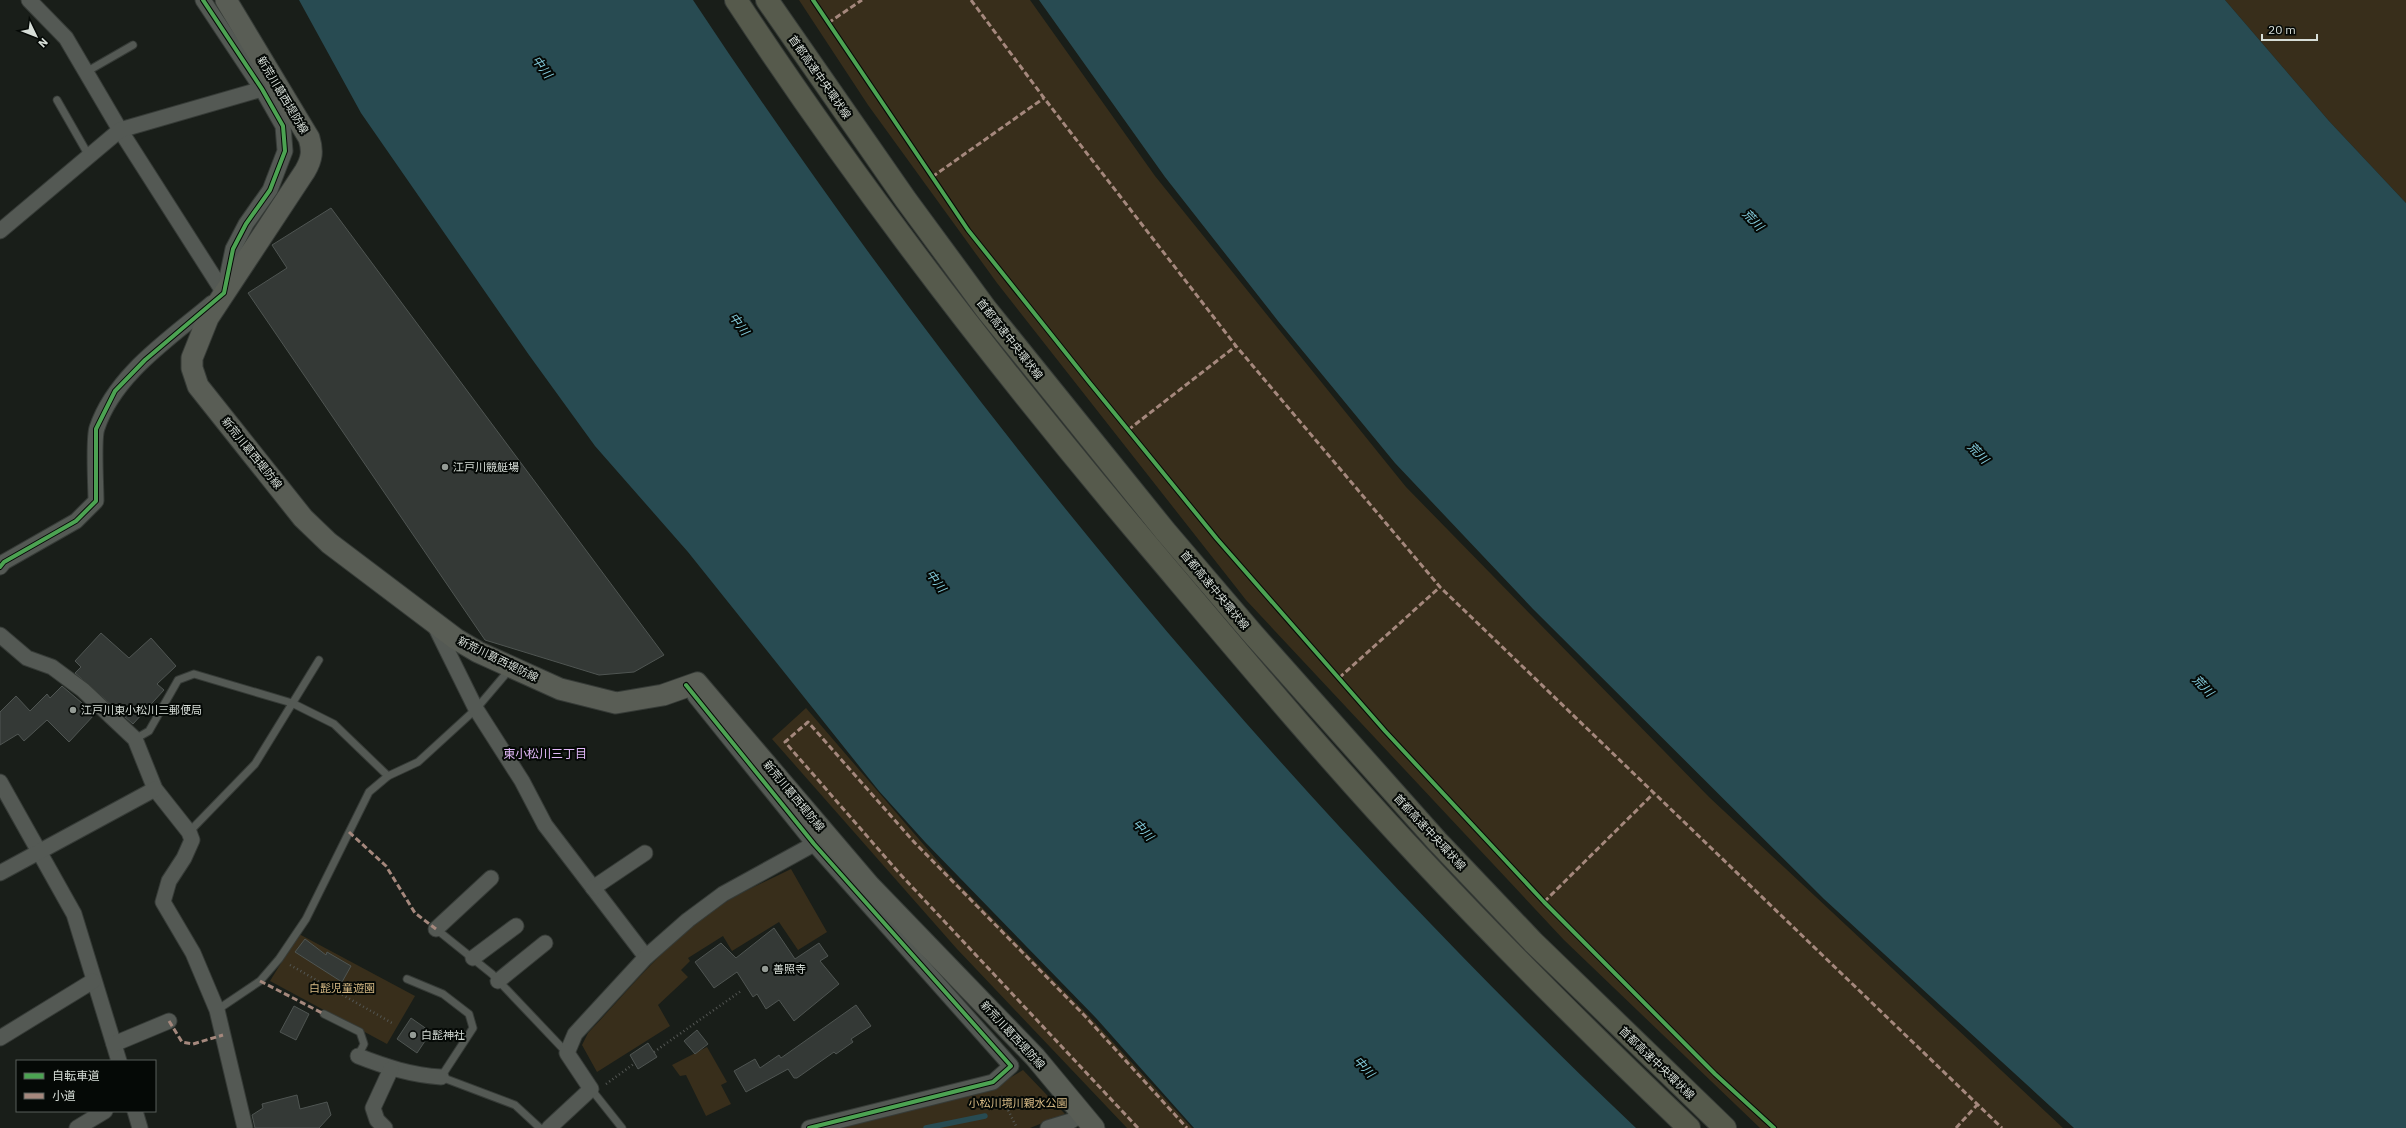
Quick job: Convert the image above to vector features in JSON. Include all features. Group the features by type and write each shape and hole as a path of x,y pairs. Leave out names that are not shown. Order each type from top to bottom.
{"highway":[{"name":"首都高速中央環状線","path":"736,0 887,217 970,328 1057,438 1226,638 1419,857 1516,959 1689,1128"},
{"name":"首都高速中央環状線","path":"767,0 906,200 986,309 1073,420 1190,561 1336,729 1442,846 1533,942 1725,1128"}],"main road":[{"name":"新荒川葛西堤防線","path":"226,0 309,138 313,149 311,161 305,171 208,318 192,358 192,368 198,386 304,518 329,544 434,623 478,652 560,689 616,703 663,695 686,685 697,683 888,915 1035,1057 1080,1123"}],"street":[{"path":"29,0 66,38 120,130 224,293"},
{"path":"0,567 4,562 76,521 96,501 96,429 115,391 145,360 224,293 233,249 246,224 270,190 286,151 283,126 262,89 203,0"},
{"path":"0,231 120,130 262,89"},
{"path":"434,623 476,709 522,781 545,825 646,957"},
{"path":"0,635 26,658 52,667 83,690 135,739 156,789 189,832 192,840 184,858 169,881 163,902 193,953 217,1010 245,1128"},
{"path":"686,685 814,844 888,915 1011,1066 993,1082 809,1128"},
{"path":"0,782 74,914 93,981 119,1060"},
{"path":"0,873 156,789"},
{"path":"548,1128 592,1090 567,1053 575,1034 646,957 722,894 814,844"},
{"path":"593,888 646,853"},
{"path":"436,929 490,878"},
{"path":"473,958 516,926"},
{"path":"498,981 545,942"},
{"path":"0,1038 93,981"},
{"path":"114,1044 170,1021"},
{"path":"358,1056 391,1069 420,1076 441,1076"},
{"path":"385,1128 377,1120 373,1108 391,1069"},
{"path":"77,1128 103,1112"},
{"path":"135,1112 140,1128"},
{"path":"1048,1128 1080,1123"}],"lane":[{"path":"86,72 133,45"},
{"path":"57,100 89,156"},
{"path":"189,832 255,764 319,660"},
{"path":"217,1010 260,981 279,959 306,919 369,792 388,776 418,762 476,709 511,667"},
{"path":"135,739 149,731 178,680 194,674 292,703 334,724 388,776"},
{"path":"436,929 473,958 498,981 567,1053"},
{"path":"407,979 443,994 469,1014 472,1028 441,1076 515,1105 540,1128"},
{"path":"324,1014 360,1032 364,1044 358,1056"},
{"path":"592,1090 622,1128"}],"path":[{"path":"279,959 392,1023"},
{"path":"654,1052 741,991"},
{"path":"592,1090 635,1064"},
{"path":"993,1082 1017,1128"}],"green space":[{"path":"799,0 1030,0 1155,176 1406,487 1709,797 2063,1128 1760,1128 1564,940 1246,600 997,283 868,105"},
{"path":"2225,0 2406,0 2406,203 2329,121"},
{"path":"806,708 949,874 1088,1015 1192,1128 1127,1128 957,949 772,739"},
{"path":"791,869 827,932 798,950 779,922 732,951 723,936 688,958 690,961 681,970 688,977 658,1005 670,1026 597,1072 582,1045 588,1033 650,966 682,935 718,907 744,892"},
{"name":"白髭児童遊園","path":"299,934 415,996 387,1044 270,981"},
{"path":"707,1047 727,1082 721,1085 731,1104 706,1116 686,1075 680,1076 672,1065"},
{"name":"小松川境川親水公園","path":"1023,1070 1065,1114 1030,1128 832,1128 993,1088"}],"water":[{"name":"中川","path":"299,0 693,0 797,152 905,301 1017,448 1133,591 1253,730 1377,867 1504,999 1636,1128 1194,1128 1096,1018 925,842 879,791 688,552 595,446 529,355 361,113"},
{"name":"荒川","path":"1039,0 2225,0 2329,121 2406,203 2406,1128 2074,1128 1824,899 1533,609 1395,463 1278,321 1165,177"}],"building":[{"name":"江戸川競艇場","path":"331,208 664,655 634,672 599,675 485,640 248,293 287,268 272,245"},
{"path":"101,633 129,658 151,638 176,666 157,684 164,690 133,724 75,673 81,667 75,661"},
{"path":"62,686 95,714 69,742 47,720 24,741 18,734 0,745 0,712 16,696 30,711 47,694 50,698"},
{"path":"774,928 795,959 819,943 828,956 820,961 839,984 794,1021 779,1000 766,1009 757,994 753,997 737,972 714,988 695,962 721,943 736,958"},
{"path":"305,939 326,955 327,952 351,966 342,982 295,952"},
{"path":"856,1005 871,1026 851,1039 853,1042 836,1054 834,1052 797,1078 794,1078 788,1069 746,1092 734,1071 755,1059 760,1068 779,1055 781,1058"},
{"path":"294,1006 309,1014 296,1040 280,1032"},
{"path":"411,1018 431,1032 417,1053 397,1039"},
{"path":"697,1030 708,1044 695,1054 684,1041"},
{"path":"648,1043 657,1057 638,1069 630,1055"},
{"path":"297,1095 300,1109 327,1102 331,1115 319,1128 255,1128 252,1115 263,1108 262,1104"}],"waterway":[{"path":"926,1128 985,1116"}],"marked path":[{"path":"828,23 862,0"},
{"path":"971,0 1044,98 1236,346 1440,587 2002,1128"},
{"path":"932,177 1044,98"},
{"path":"1128,430 1236,346"},
{"path":"1339,678 1440,587"},
{"path":"1138,1128 900,874 785,742 808,722 915,843 1084,1015 1187,1128"},
{"path":"1544,902 1653,794"},
{"path":"349,832 386,866 415,913 436,929"},
{"path":"260,981 324,1014"},
{"path":"169,1021 182,1042 193,1044 223,1035"},
{"path":"1956,1128 1977,1105"}],"cycle path":[{"path":"0,567 4,562 76,521 96,501 96,429 115,391 145,360 224,293 233,249 246,224 270,190 285,151 283,126 262,89 203,0"},
{"path":"813,0 968,230 1217,539 1385,731 1544,902 1715,1074 1774,1128"},
{"path":"686,685 814,844 1011,1066 993,1082 809,1128"}],"place":[{"name":"江戸川競艇場","path":"445,467"},
{"name":"江戸川東小松川三郵便局","path":"73,710"},
{"name":"善照寺","path":"765,969"},
{"name":"白髭神社","path":"413,1035"}],"district":[{"name":"東小松川三丁目","path":"545,754"}]}
